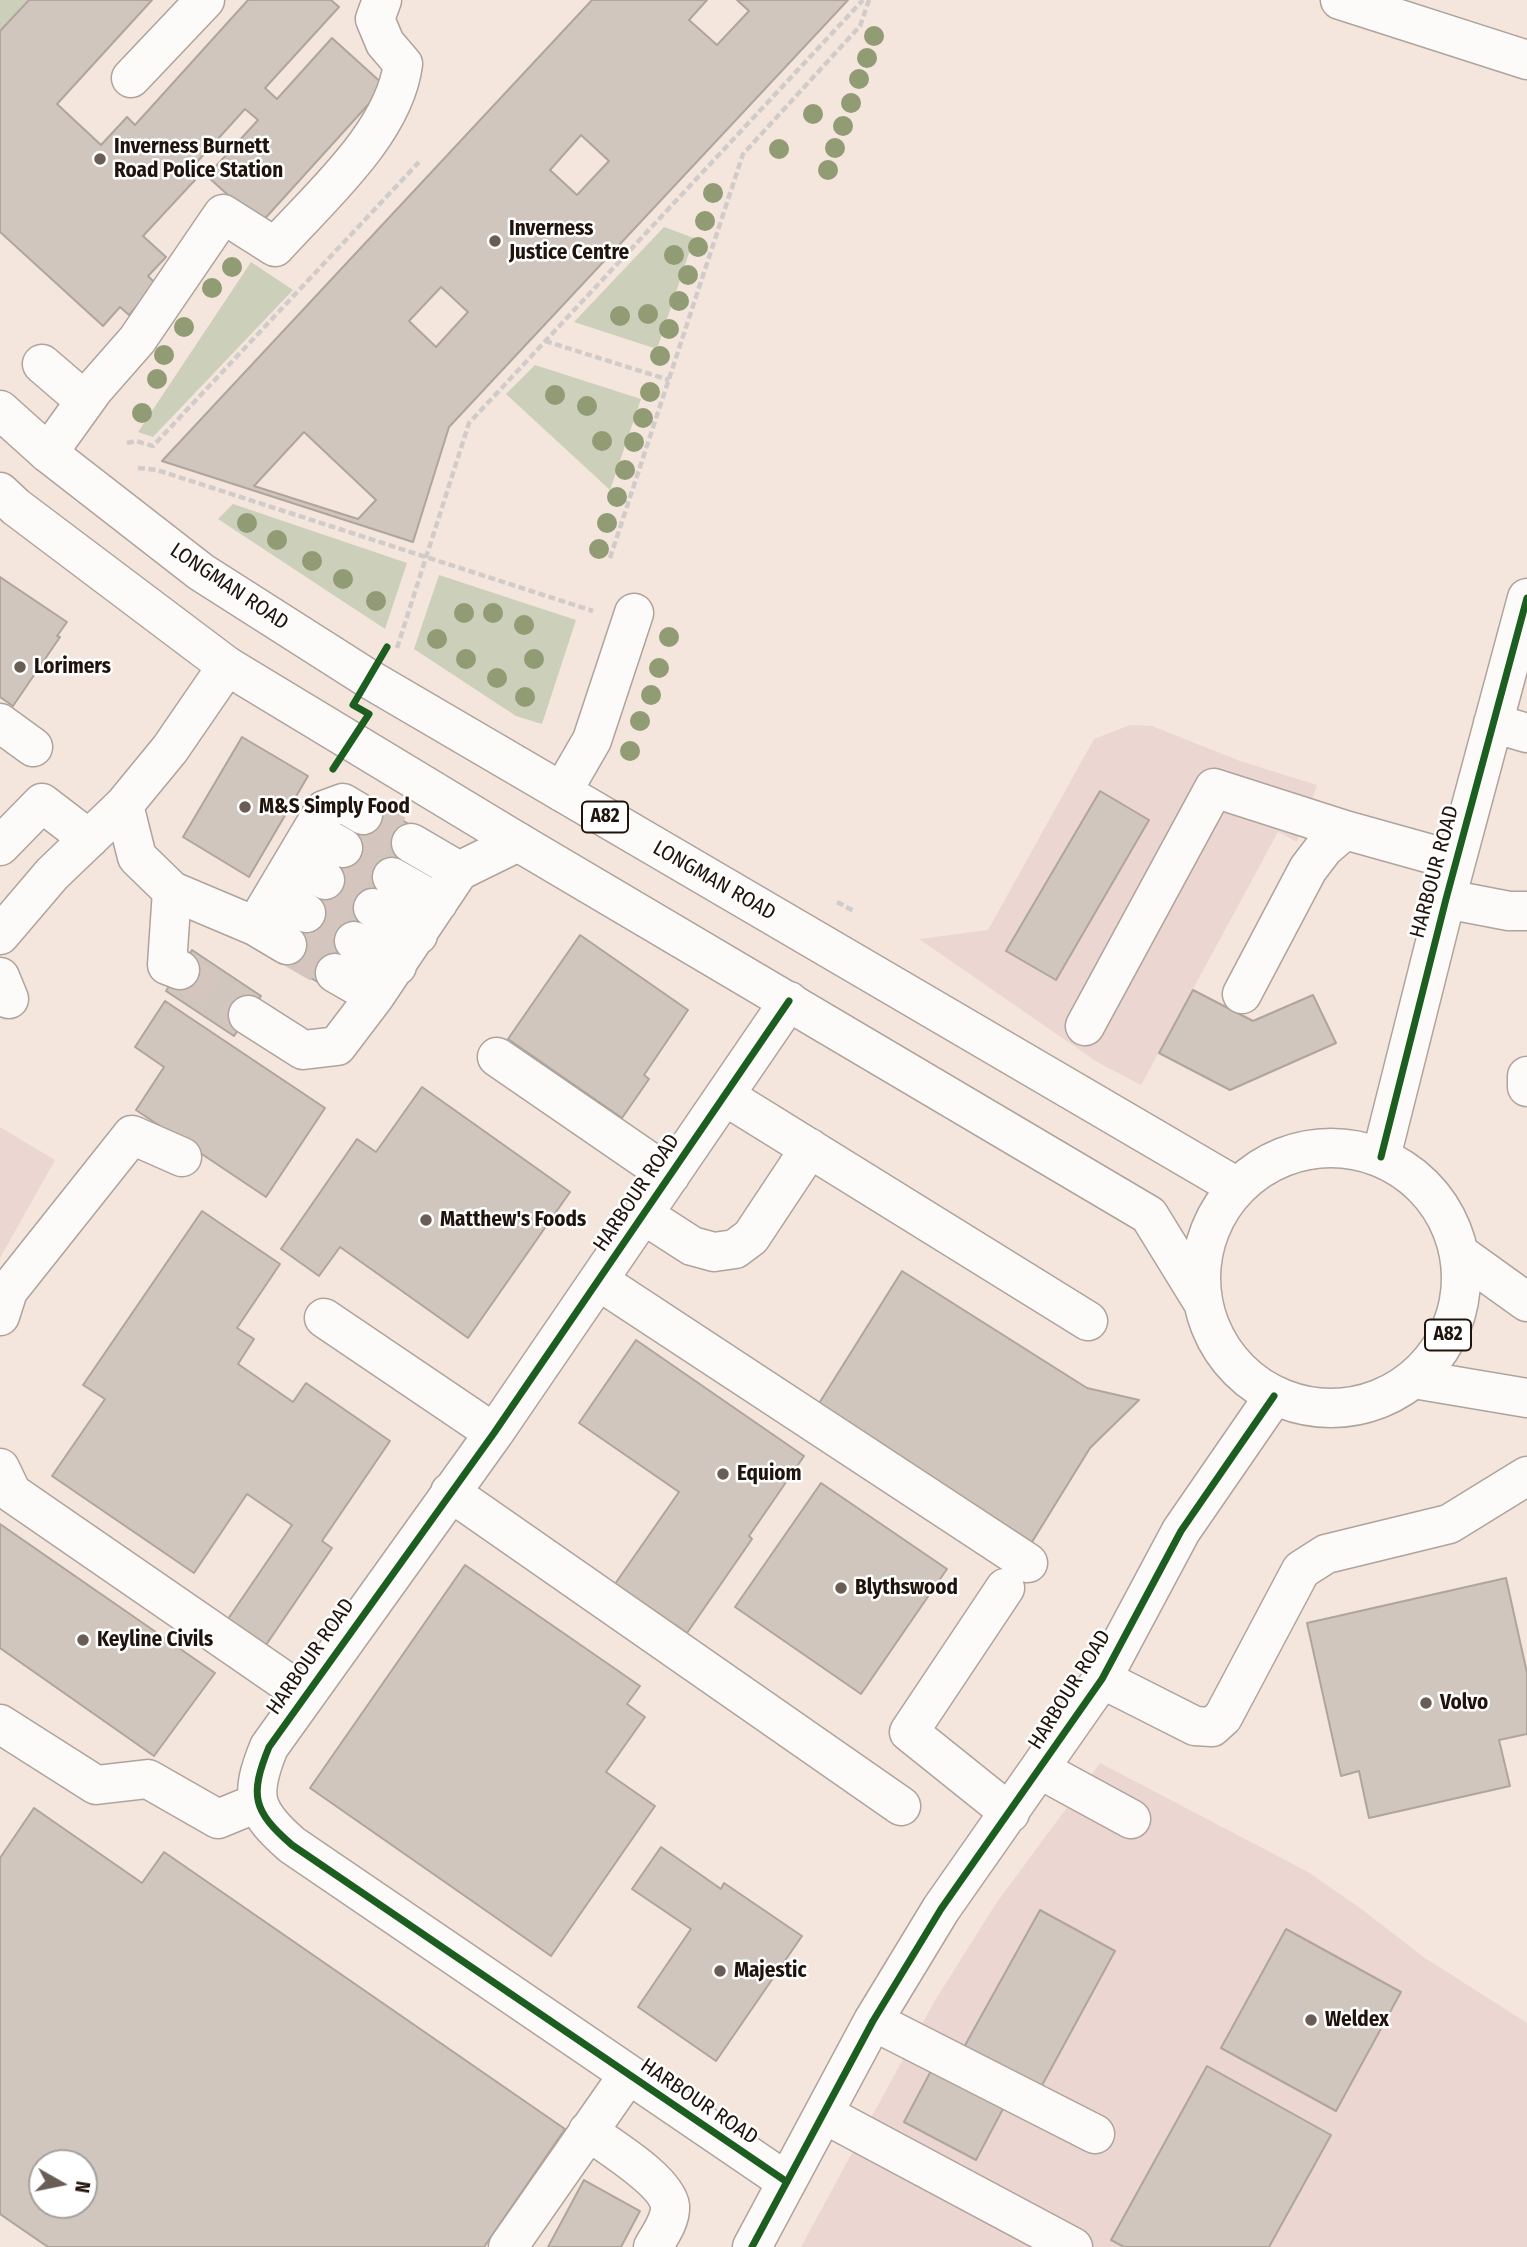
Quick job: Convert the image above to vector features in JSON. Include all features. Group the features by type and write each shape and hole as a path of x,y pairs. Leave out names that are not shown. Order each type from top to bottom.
{"main road":[{"path":"131,78 205,0"},
{"path":"48,453 85,401 137,340 223,214 275,247 366,147 400,82 402,64 385,43 375,19 382,0"},
{"path":"1340,0 1527,60"},
{"path":"43,365 85,401"},
{"name":"LONGMAN ROAD","path":"0,410 48,453 201,572 369,679 1237,1187"},
{"name":"A82","path":"0,492 16,507 227,666 518,842 1149,1215 1202,1301 1215,1340 1240,1372 1273,1396 1309,1407 1346,1408 1382,1398 1414,1379 1437,1354 1454,1323 1461,1289 1460,1254 1445,1213 1417,1180 1381,1157 1343,1147 1304,1150 1267,1163 1237,1187 1213,1221 1201,1260 1202,1301"},
{"name":"HARBOUR ROAD","path":"1381,1157 1456,861 1510,728 1527,598"},
{"path":"562,792 592,740 635,613"},
{"path":"0,935 52,874 124,805 170,748 227,666"},
{"path":"0,723 33,747"},
{"path":"1085,1026 1214,788 1345,830 1456,861"},
{"path":"0,846 43,803 89,839"},
{"path":"254,926 274,894 318,855 324,810 343,803 363,815"},
{"path":"124,805 137,857 172,891 254,926 287,945"},
{"path":"1242,994 1308,869 1325,848 1345,830"},
{"path":"248,1015 303,1050 337,1046 397,966 458,871 518,842"},
{"path":"411,843 458,871"},
{"path":"172,891 167,965 180,970"},
{"path":"383,892 428,919"},
{"path":"274,894 306,913"},
{"path":"1446,899 1509,911 1527,911"},
{"path":"375,996 344,957 397,966"},
{"name":"HARBOUR ROAD","path":"787,2182 292,1845 270,1826 257,1803 258,1773 269,1747 494,1433 789,1001"},
{"path":"497,1057 670,1176"},
{"path":"1527,1076 1527,1087"},
{"path":"725,1096 1088,1321"},
{"path":"0,1316 8,1291 132,1135 182,1157"},
{"path":"644,1215 692,1246 713,1252 735,1250 751,1237 810,1148"},
{"path":"1460,1254 1527,1302"},
{"path":"599,1281 1017,1575 909,1732 1010,1813"},
{"path":"324,1318 494,1433"},
{"name":"A82","path":"1414,1379 1527,1398"},
{"name":"HARBOUR ROAD","path":"752,2247 873,2021 941,1909 1041,1770 1102,1679 1181,1531 1273,1396"},
{"path":"0,1468 12,1493 305,1695"},
{"path":"1102,1679 1195,1726 1212,1727 1223,1717 1301,1570 1326,1554 1449,1524 1527,1476"},
{"path":"450,1492 901,1806"},
{"path":"0,1724 96,1785 148,1779 218,1819 257,1803"},
{"path":"1041,1770 1131,1819"},
{"path":"873,2021 1095,2134"},
{"path":"508,2247 628,2075"},
{"path":"824,2114 1073,2247"},
{"path":"588,2132 653,2179 665,2194 670,2206 667,2220 653,2247"}],"path":[{"path":"396,653 469,423 863,0"},
{"path":"610,558 743,154 860,26 869,0"},
{"path":"127,443 136,441 153,446 419,162"},
{"path":"545,341 668,380"},
{"path":"132,467 157,470 597,612"}],"shaded area":[{"path":"1130,725 1152,726 1240,761 1317,785 1297,842 1278,832 1141,1085 1097,1062 919,939 988,930 1094,739"},
{"path":"0,1127 55,1160 0,1258"},
{"path":"1100,1763 1308,1872 1425,1958 1527,2023 1527,2247 801,2247 934,2002 997,1902"}],"green space":[{"path":"0,0 29,0 0,31"},
{"path":"664,227 694,238 657,349 574,322"},
{"path":"251,262 293,290 153,437 138,432"},
{"path":"535,365 641,399 610,490 506,394"},
{"path":"233,504 407,563 385,629 218,519"},
{"path":"439,575 576,620 542,724 516,716 414,649"}],"building":[{"name":"Inverness Burnett Road Police Station","path":"29,0 152,0 57,104 101,145 127,117 135,125 248,0 331,0 339,7 265,88 277,99 332,38 385,86 260,224 207,176 258,120 245,109 187,173 195,180 143,236 166,257 148,276 156,284 129,315 120,307 103,326 0,232 0,31"},
{"name":"Inverness Justice Centre","path":"592,0 707,0 689,20 717,45 749,11 737,0 848,0 449,427 413,542 162,461","holes":["581,135 609,161 577,195 550,170","441,287 468,312 436,347 409,321","304,432 376,500 358,519 254,486"]},
{"name":"Lorimers","path":"0,577 67,622 57,636 60,637 13,706 0,697"},
{"name":"M&S Simply Food","path":"242,737 308,776 249,877 183,837"},
{"path":"1100,791 1149,820 1056,980 1006,951"},
{"path":"371,802 419,830 326,987 279,959"},
{"path":"580,935 688,1010 644,1075 649,1079 622,1118 508,1039"},
{"path":"192,950 261,996 234,1036 166,991"},
{"path":"1193,990 1253,1021 1313,995 1336,1043 1230,1090 1159,1053"},
{"path":"165,1001 325,1108 266,1197 136,1110 164,1067 135,1047"},
{"name":"Matthew's Foods","path":"422,1087 570,1192 468,1338 340,1247 319,1276 281,1249 357,1139 376,1152"},
{"path":"202,1211 280,1264 237,1328 254,1339 238,1364 293,1402 306,1383 390,1441 322,1541 332,1548 266,1645 228,1619 292,1525 247,1494 194,1573 52,1476 105,1399 83,1385"},
{"path":"902,1271 1087,1388 1139,1400 1090,1448 1032,1542 818,1405"},
{"name":"Equiom","path":"636,1340 804,1456 749,1536 752,1539 687,1633 615,1584 679,1492 579,1423"},
{"name":"Blythswood","path":"821,1483 947,1569 861,1694 735,1607"},
{"name":"Keyline Civils","path":"0,1524 215,1673 154,1756 0,1648"},
{"path":"465,1565 640,1686 627,1704 645,1717 606,1772 655,1806 551,1956 310,1788"},
{"name":"Volvo","path":"1506,1578 1527,1673 1527,1734 1499,1740 1510,1786 1369,1818 1359,1771 1341,1776 1307,1623"},
{"path":"34,1808 142,1883 164,1852 565,2129 484,2247 48,2247 0,2214 0,1858"},
{"name":"Majestic","path":"661,1847 721,1889 724,1883 802,1936 716,2061 638,2007 691,1929 632,1889"},
{"path":"1040,1910 1115,1951 1040,2089 964,2047"},
{"name":"Weldex","path":"1286,1929 1401,1992 1336,2111 1221,2048"},
{"path":"1207,2066 1331,2135 1269,2247 1124,2247 1111,2240"},
{"path":"932,2069 1004,2107 976,2160 904,2122"},
{"path":"584,2180 640,2211 621,2247 548,2247"}],"tunnel":[{"path":"363,815 411,843"},
{"path":"343,848 392,877"},
{"path":"325,880 373,908"},
{"path":"306,913 354,941"},
{"path":"287,945 335,973"},
{"path":"180,970 248,1015"}],"cycle path":[{"path":"1381,1157 1446,899 1527,598"},
{"path":"333,769 369,714 353,705 387,647"},
{"path":"787,2182 292,1845 262,1812 257,1791 269,1747 494,1433 789,1001"},
{"path":"752,2247 873,2021 941,1909 1102,1679 1181,1531 1274,1396"}],"place":[{"name":"Inverness Burnett Road Police Station","path":"100,159"},
{"name":"Inverness Justice Centre","path":"495,241"},
{"name":"Lorimers","path":"20,667"},
{"name":"M&S Simply Food","path":"245,807"},
{"name":"Matthew's Foods","path":"426,1220"},
{"name":"Equiom","path":"723,1474"},
{"name":"Blythswood","path":"841,1588"},
{"name":"Keyline Civils","path":"83,1640"},
{"name":"Volvo","path":"1426,1703"},
{"name":"Majestic","path":"720,1971"},
{"name":"Weldex","path":"1311,2020"}]}
